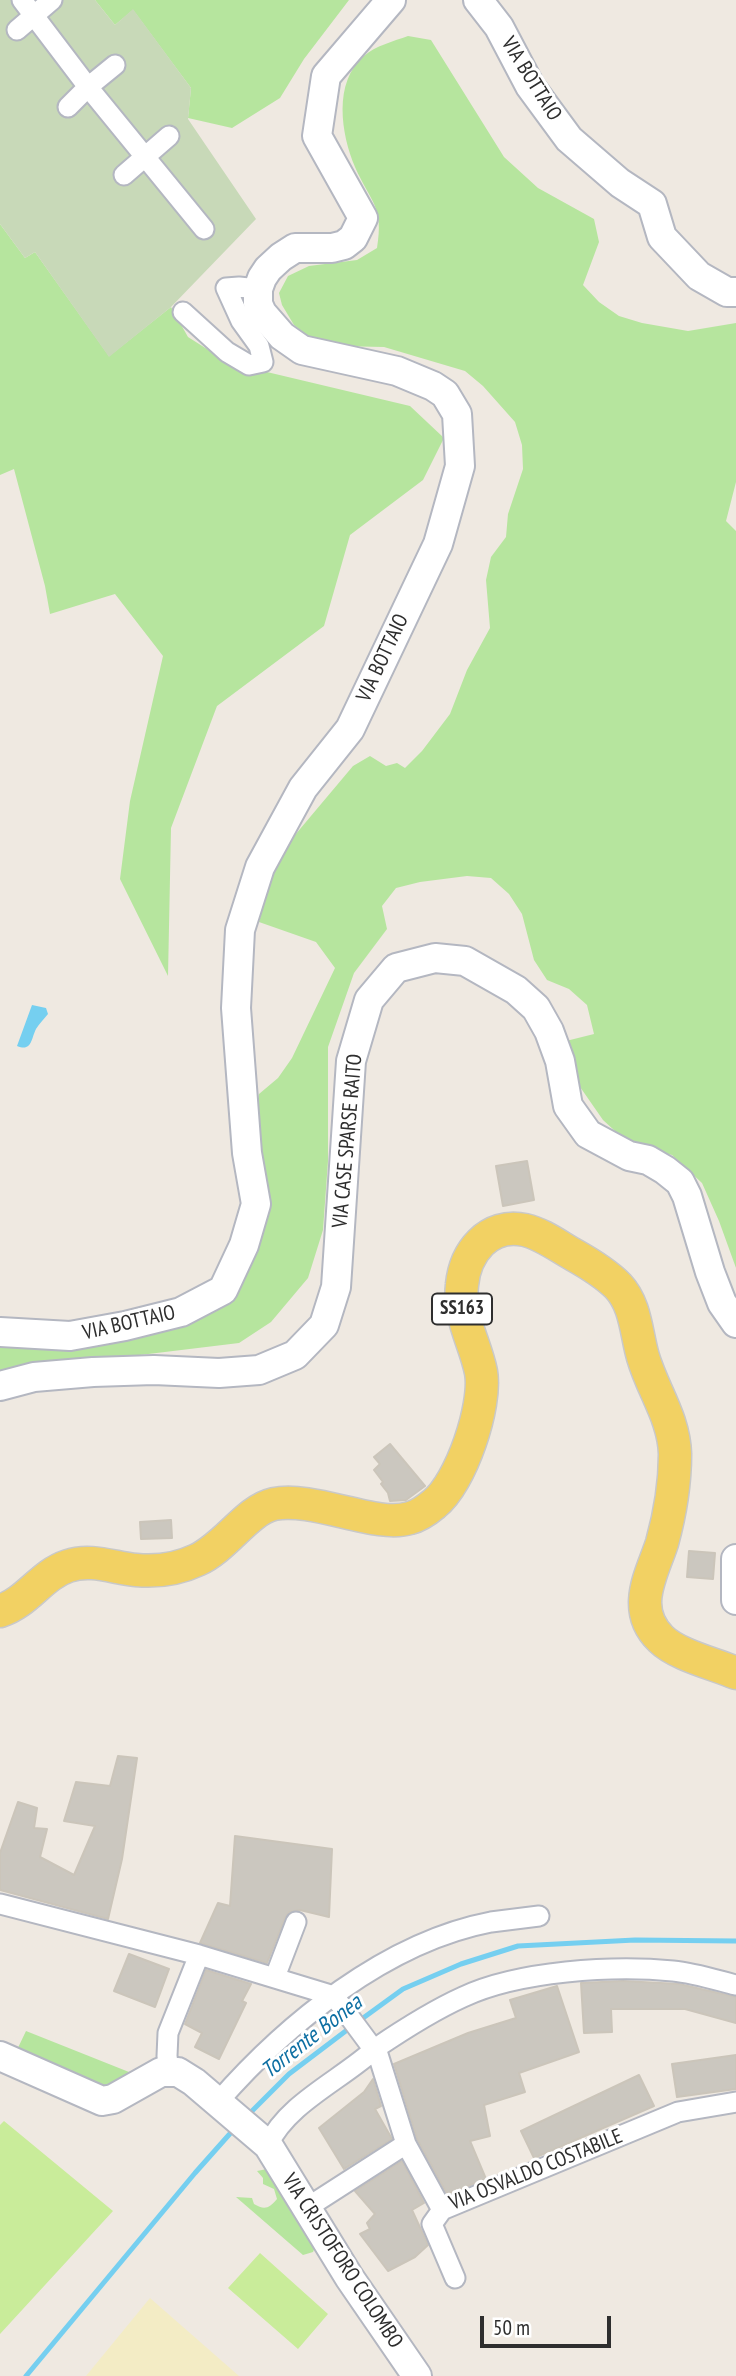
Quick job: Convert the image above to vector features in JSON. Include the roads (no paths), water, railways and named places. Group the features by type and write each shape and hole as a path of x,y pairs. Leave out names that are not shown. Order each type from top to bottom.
{"main road":[{"name":"SS163","path":"0,1611 22,1601 41,1582 66,1567 91,1563 136,1570 165,1570 194,1562 219,1548 250,1518 270,1505 311,1505 379,1518 409,1519 437,1502 462,1463 482,1401 481,1371 462,1315 462,1284 466,1265 472,1253 489,1235 498,1230 513,1228 542,1236 601,1271 617,1285 629,1302 644,1360 672,1426 674,1443 671,1499 662,1544 648,1577 646,1614 661,1639 689,1654 736,1673"}],"street":[{"path":"17,30 28,8 52,0"},
{"path":"183,312 227,352 249,365 262,362 259,346 241,321 226,288 239,286 258,289 268,269 295,248 332,248 344,245 353,237 363,218 317,136 326,76 391,0"},
{"name":"VIA BOTTAIO","path":"478,0 499,27 530,86 569,139 620,183 652,204 662,237 699,276 727,292 736,292"},
{"path":"28,8 204,229"},
{"path":"68,107 88,86 116,65"},
{"path":"124,175 169,136"},
{"name":"VIA BOTTAIO","path":"0,1332 71,1336 111,1329 181,1312 223,1290 244,1245 256,1204 247,1153 236,1008 240,930 260,867 303,788 350,729 438,544 460,466 457,414 445,394 397,371 302,349 282,336 269,322 258,304 258,289"},
{"name":"VIA CASE SPARSE RAITO","path":"0,1386 34,1377 93,1372 154,1370 219,1373 259,1370 295,1355 324,1325 336,1287 351,1061 369,1000 396,968 435,958 465,961 516,990 536,1008 549,1031 560,1061 568,1106 588,1134 629,1156 648,1160 680,1182 718,1292 736,1323"},
{"path":"736,1559 736,1600"},
{"path":"0,1904 200,1955 334,1996"},
{"path":"218,2102 241,2075 275,2043 334,1996 383,1964 413,1948 489,1923 539,1916"},
{"path":"275,1977 296,1922"},
{"path":"0,2056 102,2101 113,2099 161,2072 169,2071 168,2033 200,1955"},
{"path":"268,2146 274,2133 317,2091 375,2049 410,2025 465,1996 501,1983 614,1970 674,1971 736,1985"},
{"name":"VIA OSVALDO COSTABILE","path":"334,1996 375,2049 406,2144 442,2210 678,2112 736,2102"},
{"name":"VIA CRISTOFORO COLOMBO","path":"169,2071 184,2075 268,2146 349,2277 417,2376"},
{"path":"308,2207 406,2144"},
{"path":"442,2210 432,2224 455,2278"}],"water":[{"path":"32,1005 46,1008 48,1014 36,1029 28,1046 17,1046"}],"waterway":[{"name":"Torrente Bonea","path":"359,2021 403,1989 461,1964 518,1946 635,1940 736,1941"},
{"name":"Torrente Bonea","path":"247,2116 289,2074 351,2027"},
{"name":"Torrente Bonea","path":"26,2376 235,2128"}]}
